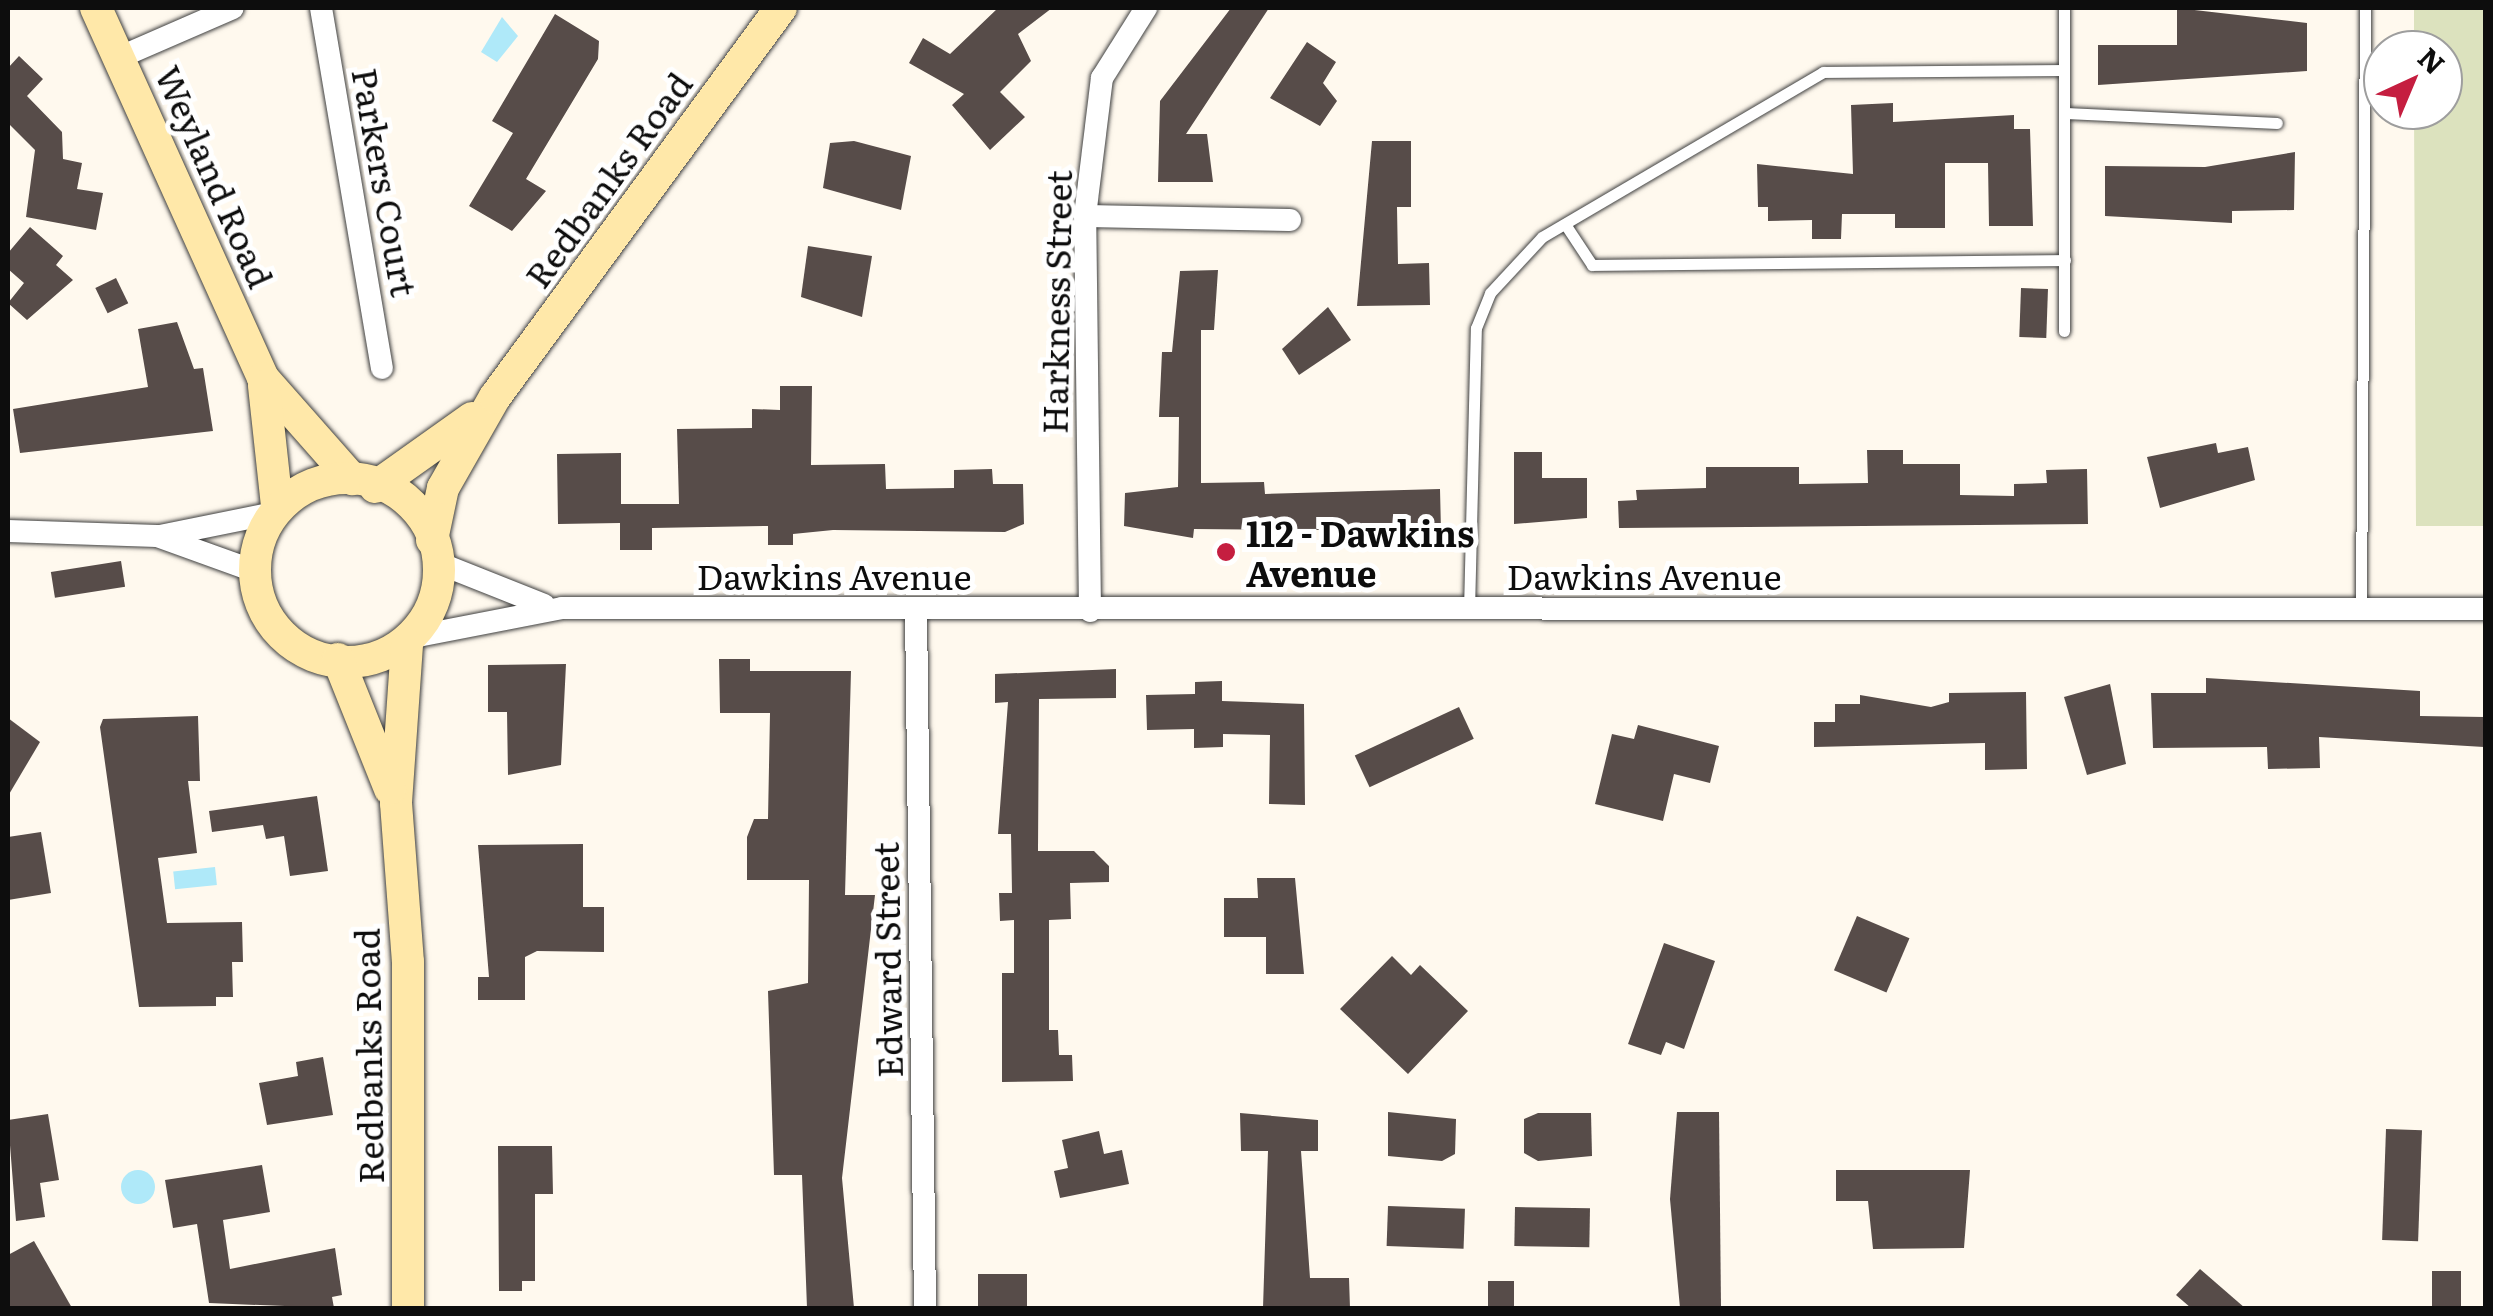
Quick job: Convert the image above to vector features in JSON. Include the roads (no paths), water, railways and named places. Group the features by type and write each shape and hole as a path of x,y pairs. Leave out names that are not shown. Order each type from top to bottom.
{"main road":[{"name":"Weyland Road","path":"96,8 263,378 363,483"},
{"name":"Redbanks Road","path":"437,552 443,488 495,397 781,8"},
{"name":"Weyland Road","path":"263,378 273,510"},
{"name":"Redbanks Road","path":"363,483 438,450 495,397"},
{"path":"363,483 437,552 437,605 412,641 371,660 338,659 283,628 254,571 273,510 310,484 363,483"},
{"name":"Redbanks Road","path":"408,1308 408,962 396,803 412,641"},
{"name":"Redbanks Road","path":"338,659 396,803"}],"street":[{"path":"118,58 233,8"},
{"name":"Parkers Court","path":"321,8 382,368"},
{"name":"Harkness Street","path":"1090,610 1085,216 1102,78 1146,8"},
{"path":"1085,216 1290,220"},
{"path":"8,531 157,536 273,510"},
{"path":"157,536 254,571"},
{"name":"Dawkins Avenue","path":"437,552 496,593 562,608 2486,609"},
{"name":"Dawkins Avenue","path":"412,641 562,608"},
{"name":"Edward Street","path":"916,611 925,1308"}],"lane":[{"path":"2064,8 2060,70 2066,113 2064,331"},
{"path":"2360,609 2366,8"},
{"path":"1469,610 1476,328 1490,293 1565,224 1823,72 2060,70"},
{"path":"2066,113 2277,123"},
{"path":"1565,224 1592,266 2064,260"}],"water":[{"path":"502,17 518,36 497,62 481,52"},
{"path":"215,867 217,885 175,889 173,871"},
{"path":"138,1170 150,1175 155,1187 150,1199 138,1204 126,1199 121,1187 126,1175"}],"place":[{"name":"112 - Dawkins Avenue","path":"1226,552"}]}
